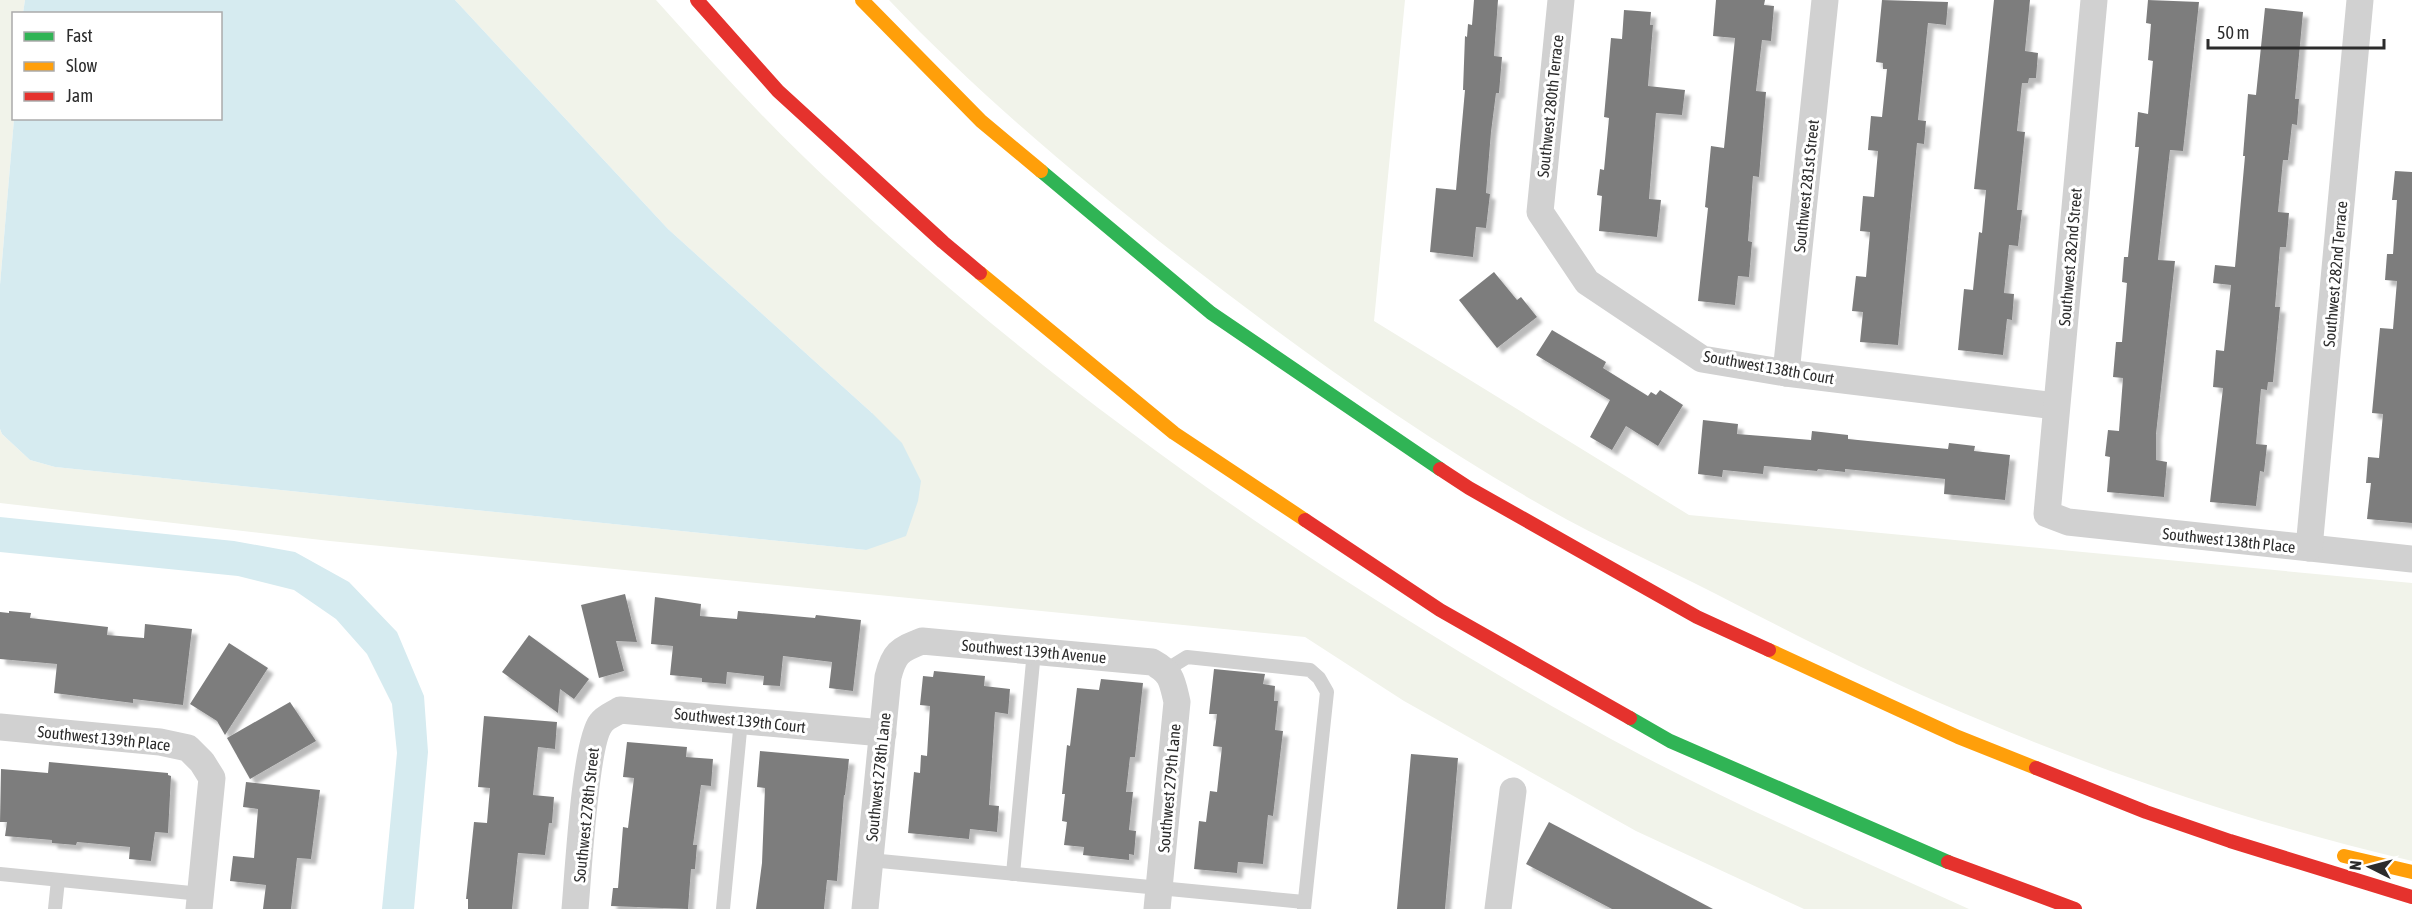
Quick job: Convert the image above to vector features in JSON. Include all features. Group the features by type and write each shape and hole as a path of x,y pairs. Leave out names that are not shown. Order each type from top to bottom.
{"highway":[{"path":"697,0 778,91 943,242 1174,433 1430,603 1670,741 1935,856 2075,909"},
{"path":"862,0 981,121 1211,313 1469,488 1707,622 1958,737 2146,812 2230,841 2412,897"},
{"path":"2230,841 2299,849"},
{"path":"2333,854 2412,872"}],"street":[{"name":"Southwest 280th Terrace","path":"1540,212 1561,0"},
{"name":"Southwest 281st Street","path":"1786,373 1825,0"},
{"name":"Southwest 282nd Street","path":"2047,514 2094,0"},
{"name":"Southwest 282nd Terrace","path":"2309,548 2361,0"},
{"name":"Southwest 138th Court","path":"1540,212 1587,282 1702,359 1786,373 2056,406"},
{"name":"Southwest 138th Place","path":"2047,514 2068,522 2412,559"},
{"name":"Southwest 139th Avenue","path":"902,648 922,641 1152,662 1166,670"},
{"name":"Southwest 278th Lane","path":"865,909 888,677 892,660 902,648"},
{"name":"Southwest 279th Lane","path":"1158,898 1177,702 1173,681 1166,670"},
{"name":"Southwest 139th Court","path":"601,722 620,710 883,734"},
{"name":"Southwest 278th Street","path":"575,909 589,764 595,735 601,722"},
{"name":"Southwest 139th Place","path":"0,727 160,742 188,747 202,762 212,778 200,902"},
{"path":"1506,905 1513,791"}],"lane":[{"path":"1013,873 1034,651"},
{"path":"870,860 1013,873 1158,898 1304,905 1327,692 1319,678 1310,670 1188,657 1166,670"},
{"path":"723,909 741,720"},
{"path":"0,874 58,880 200,902"},
{"path":"55,909 58,880"}],"shaded area":[{"path":"0,0 25,0 23,12 12,12 12,120 14,120 0,285"},
{"path":"25,0 455,0 668,229 872,413 902,443 921,481 918,501 906,536 866,550 55,467 30,460 2,434 0,429 0,285 14,120 222,120 222,12 23,12"},
{"path":"455,0 656,0 793,146 906,250 1039,362 1178,467 1249,517 1425,631 1608,737 1679,775 1969,909 1804,909 1636,831 1404,701 1305,637 330,541 0,503 0,429 2,434 30,460 55,467 866,550 872,413 668,229"},
{"path":"889,0 1405,0 1374,321 1689,515 2412,583 2412,861 2291,830 2232,812 2113,772 1997,727 1855,664 1556,513 1488,474 1398,416 1267,324 1182,259 1031,135 958,69"},
{"path":"0,517 234,541 295,552 349,582 397,632 424,696 428,752 414,909 382,909 397,753 392,704 367,654 336,619 294,590 238,576 0,552"}],"building":[{"path":"1474,0 1498,0 1494,56 1502,57 1499,93 1496,93 1491,132 1486,193 1490,194 1486,228 1476,227 1473,257 1430,252 1436,188 1456,190 1465,90 1463,90 1465,36 1467,37 1468,24 1472,25"},
{"path":"1716,0 1765,0 1764,5 1774,6 1771,41 1762,40 1756,91 1766,92 1759,177 1753,176 1748,241 1752,242 1749,277 1738,276 1735,305 1698,301 1708,208 1705,207 1711,146 1724,148 1735,38 1713,36"},
{"path":"1882,0 1948,2 1946,25 1928,23 1918,120 1926,121 1924,144 1917,143 1898,345 1860,342 1863,312 1852,311 1856,276 1866,277 1870,232 1860,231 1863,196 1874,197 1878,151 1868,150 1871,116 1882,117 1887,69 1883,69 1883,63 1876,62"},
{"path":"1994,0 2030,0 2025,51 2038,53 2036,78 2029,78 2028,83 2022,83 2017,131 2025,132 2017,210 2022,210 2018,246 2009,245 2004,293 2014,294 2012,320 2007,319 2003,355 1958,350 1964,289 1973,290 1979,232 1982,233 1986,190 1974,189"},
{"path":"2148,0 2199,2 2183,151 2170,150 2158,260 2175,261 2156,434 2156,460 2167,462 2164,497 2107,492 2110,457 2105,456 2108,430 2119,431 2123,378 2113,377 2116,342 2122,342 2127,283 2122,282 2124,257 2128,257 2139,147 2135,147 2138,112 2148,114 2153,61 2148,60 2151,24 2146,23"},
{"path":"2265,8 2303,12 2295,99 2299,99 2297,125 2292,124 2288,160 2283,160 2278,212 2289,213 2286,247 2280,247 2275,307 2280,307 2273,382 2268,382 2267,390 2261,389 2256,444 2267,445 2264,472 2260,471 2256,506 2210,502 2223,388 2213,387 2216,350 2224,351 2231,285 2213,283 2215,265 2235,267 2248,94 2256,95"},
{"path":"1624,10 1651,12 1650,25 1653,25 1648,86 1685,90 1682,115 1656,113 1649,199 1661,200 1657,237 1599,231 1602,196 1597,195 1600,169 1604,170 1609,118 1604,117 1611,38 1622,39"},
{"path":"2395,171 2412,172 2412,523 2367,519 2371,483 2366,483 2368,457 2379,458 2383,414 2372,413 2380,328 2393,329 2397,281 2385,280 2387,254 2393,254 2397,200 2392,200"},
{"path":"1494,272 1517,300 1521,297 1537,317 1497,348 1459,300"},
{"path":"1552,330 1606,362 1603,368 1648,396 1651,392 1656,395 1660,390 1683,405 1658,446 1626,426 1612,450 1590,437 1610,400 1536,355"},
{"path":"1703,420 1738,424 1737,434 1811,440 1812,431 1848,435 1848,439 1948,449 1949,443 1975,446 1974,451 2010,455 2005,500 1944,494 1945,479 1845,469 1845,472 1818,469 1817,471 1764,466 1763,474 1723,470 1722,477 1698,474"},
{"path":"625,594 637,642 616,641 624,671 599,678 581,605"},
{"path":"655,597 701,604 700,616 737,619 738,611 861,620 853,691 829,688 832,662 783,656 780,686 763,685 764,676 727,672 726,684 702,682 702,678 670,675 673,646 651,644"},
{"path":"9,611 31,613 30,618 108,627 107,635 144,638 145,624 192,629 183,705 133,699 133,703 54,693 57,664 0,659 0,612 9,613"},
{"path":"529,635 589,679 574,699 560,689 558,713 502,672"},
{"path":"229,643 268,668 225,735 217,721 190,704"},
{"path":"1214,669 1265,674 1263,684 1275,686 1274,701 1278,701 1275,730 1283,731 1273,816 1268,815 1263,864 1238,862 1237,873 1194,869 1199,821 1206,822 1210,791 1217,792 1222,747 1213,746 1217,714 1209,714"},
{"path":"934,671 985,676 984,686 1010,689 1008,714 995,712 989,805 999,806 997,832 970,829 969,839 908,833 914,772 920,773 921,755 927,756 930,706 920,705 923,676 933,677"},
{"path":"1101,679 1143,683 1135,757 1130,757 1126,792 1133,792 1129,830 1136,831 1134,855 1129,854 1129,860 1083,855 1084,847 1064,845 1067,822 1062,821 1065,794 1062,794 1067,745 1070,746 1077,688 1099,690"},
{"path":"290,702 316,741 250,779 227,738"},
{"path":"484,716 557,722 555,749 538,747 533,795 554,797 552,823 549,823 545,855 518,853 512,909 468,909 468,899 466,899 474,822 487,823 490,788 478,787"},
{"path":"627,742 687,747 686,757 713,759 711,786 701,785 693,845 697,845 695,869 691,869 688,909 611,906 613,888 618,888 623,827 628,828 634,778 623,777"},
{"path":"760,751 849,759 837,881 827,880 824,909 756,909 762,863 765,788 757,787"},
{"path":"1411,754 1458,758 1445,909 1397,909"},
{"path":"49,762 168,773 171,776 168,833 155,832 151,861 129,859 130,847 77,842 76,845 52,843 52,840 5,836 7,822 0,822 1,769 48,773"},
{"path":"246,782 320,790 311,859 297,858 291,909 263,909 266,885 230,881 233,856 254,858 258,809 243,807"},
{"path":"1549,822 1713,909 1612,909 1526,864"}],"traffic: fast":[{"path":"1041,171 1211,313 1440,469"},
{"path":"1630,718 1670,741 1948,862"}],"traffic: slow":[{"path":"862,0 981,121 1041,171"},
{"path":"980,273 1174,433 1305,520"},
{"path":"1769,650 1958,737 2036,768"},
{"path":"2344,856 2412,872"}],"traffic: jam":[{"path":"697,0 778,91 980,273"},
{"path":"1440,469 1469,488 1697,617 1769,650"},
{"path":"1305,520 1440,610 1630,718"},
{"path":"2036,768 2146,812 2230,841 2412,897"},
{"path":"1948,862 2075,909"}]}
